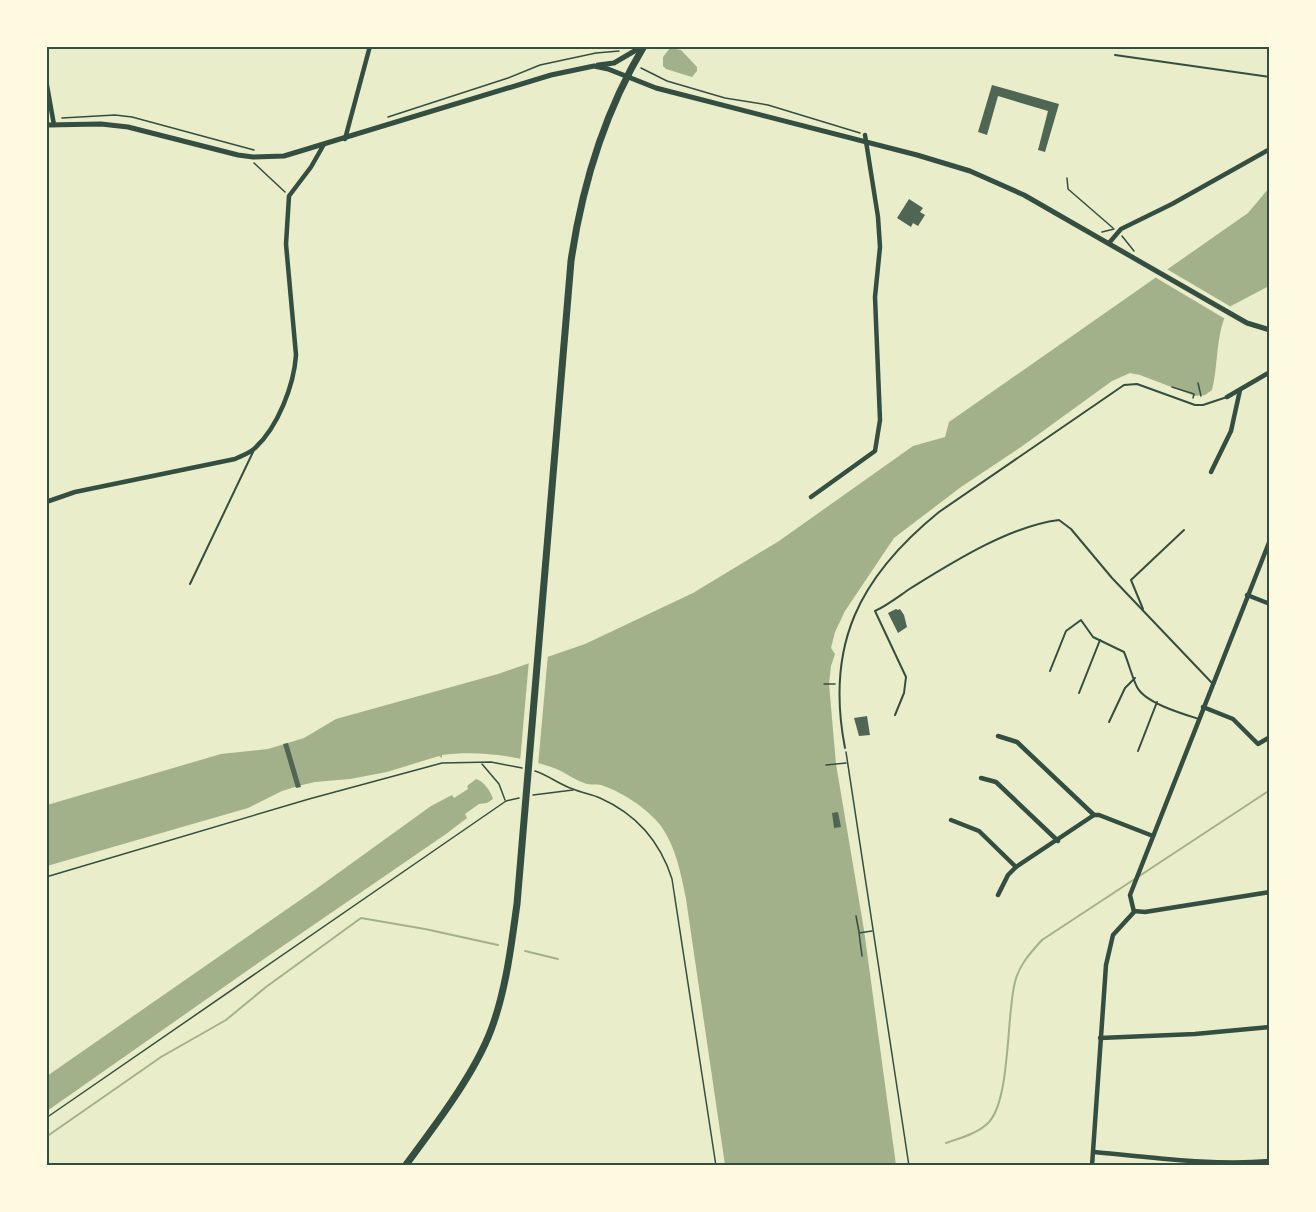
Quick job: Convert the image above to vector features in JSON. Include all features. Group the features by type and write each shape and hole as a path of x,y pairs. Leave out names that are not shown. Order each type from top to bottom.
{"main road":[{"path":"405,1166 466,1079 491,1030 507,973 517,904 571,261 578,217 595,157 618,93 644,46"}],"street":[{"path":"345,139 370,46"},
{"path":"46,125 101,124 128,127 253,158 284,156 551,75 614,63 644,46"},
{"path":"594,66 656,88 865,138 963,168 1024,195 1247,323 1269,330"},
{"path":"46,80 54,125"},
{"path":"811,497 875,452 880,420 875,297 880,247 878,217 865,138"},
{"path":"46,502 75,492 235,459 254,449 270,431 291,387 295,372 296,355 286,244 289,196 311,168 323,146"},
{"path":"1109,243 1121,229 1172,204 1269,148"},
{"path":"1227,397 1269,372"},
{"path":"1211,472 1231,431 1240,390"},
{"path":"1092,1166 1106,964 1111,943 1117,930 1134,911 1130,895 1139,870 1269,540"},
{"path":"1247,595 1269,604"},
{"path":"1203,707 1233,719 1258,744 1269,737"},
{"path":"998,736 1017,742 1094,815"},
{"path":"981,778 996,782 1058,841"},
{"path":"998,896 1008,875 1016,867 1094,815 1153,836"},
{"path":"951,820 979,831 1016,867"},
{"path":"1134,911 1145,912 1269,893"},
{"path":"1100,1038 1195,1034 1269,1027"},
{"path":"1094,1152 1206,1162 1269,1161"}],"lane":[{"path":"1115,56 1269,77"},
{"path":"845,748 840,718 839,684 846,641 858,607 897,549 917,530 939,512 1117,389 1128,384 1137,384 1195,405 1210,404 1227,397"},
{"path":"190,584 254,449"},
{"path":"895,715 904,693 906,677 875,611 959,561 1022,529 1055,520 1064,522 1112,578 1212,683"},
{"path":"1144,612 1131,580 1184,530"},
{"path":"1050,671 1066,631 1081,621 1093,637 1124,652 1138,689 1173,710 1199,719"},
{"path":"1079,693 1100,640"},
{"path":"1108,722 1125,688 1135,678"},
{"path":"1138,752 1157,702"}],"path":[{"path":"379,120 508,78 540,65 567,58 616,50 621,52 624,58"},
{"path":"633,65 668,81 725,98 768,105 854,130 865,138"},
{"path":"255,150 254,165 289,196"},
{"path":"1067,178 1068,189 1113,228 1136,252"},
{"path":"1101,232 1113,228"},
{"path":"1198,383 1201,396"},
{"path":"1172,387 1194,394 1193,398"},
{"path":"824,684 839,684"},
{"path":"845,748 909,1166"},
{"path":"46,877 309,799 442,763 463,761 482,764 499,784 506,801"},
{"path":"826,765 848,762"},
{"path":"46,1118 506,801 574,790 584,792 623,810 652,837 665,859 672,879 717,1166"},
{"path":"856,916 862,956"},
{"path":"859,933 873,931"}],"shaded area":[{"path":"670,48 681,50 697,67 692,77 663,66 663,57"},
{"path":"1269,188 1269,286 1231,306 1226,315 1222,324 1212,390 1205,395 1195,396 1130,373 1112,381 961,487 894,538 845,611 835,632 831,648 835,654 829,684 836,764 864,930 896,1165 725,1165 686,899 671,843 655,819 634,801 601,785 583,783 554,768 499,755 470,753 442,755 442,758 439,756 387,772 298,786 282,791 248,808 47,866 47,805 221,754 268,749 304,738 336,719 498,674 585,644 693,593 779,541 913,446 945,437 949,422 1248,213"},
{"path":"476,779 487,787 493,799 479,804 465,814 467,818 446,834 47,1111 47,1076 431,806 452,795 454,798 468,789 467,786"}],"pier":[{"path":"1165,268 1233,308 1227,320 1153,276"},
{"path":"548,654 538,766 520,762 529,660"}],"building":[{"path":"992,85 1059,104 1045,152 1038,150 1048,111 998,96 987,135 978,132"},
{"path":"909,199 923,208 920,212 925,215 918,226 913,223 911,227 897,218"},
{"path":"900,609 904,615 907,627 898,633 888,613"},
{"path":"867,716 870,735 859,736 854,718"},
{"path":"288,743 301,787 296,788 283,744"},
{"path":"838,812 841,827 834,828 832,813"}],"waterway":[{"path":"946,1143 978,1130 987,1124 995,1113 1004,1079 1015,982 1022,964 1042,940 1270,790"},
{"path":"46,1137 161,1057 226,1020 266,987 361,918 498,945"},
{"path":"525,951 558,959"}]}
